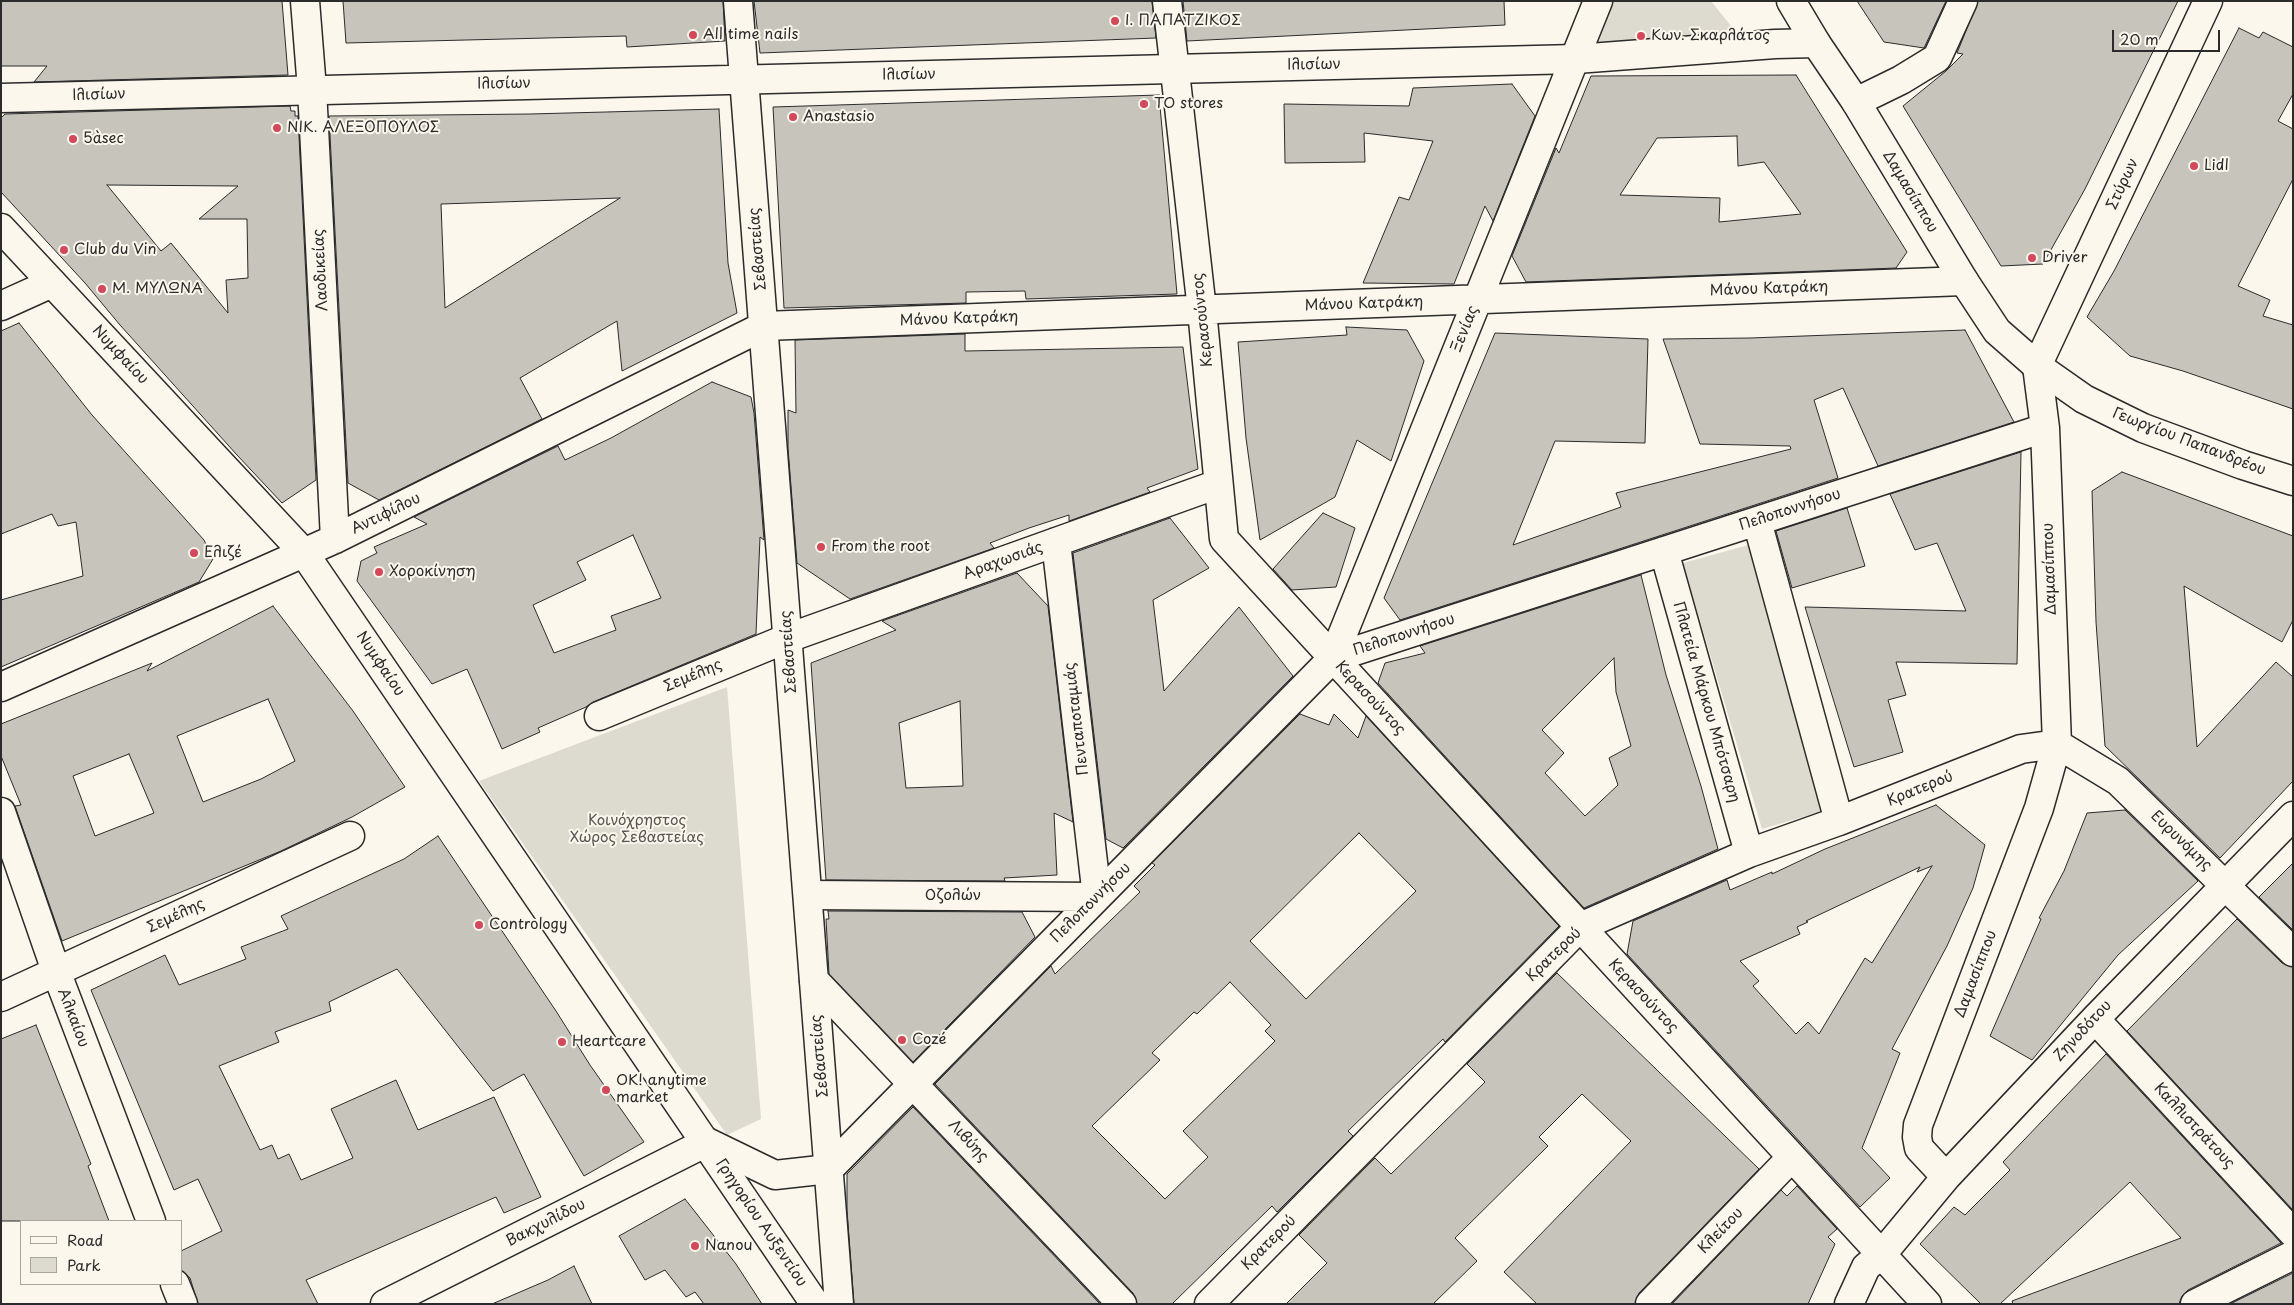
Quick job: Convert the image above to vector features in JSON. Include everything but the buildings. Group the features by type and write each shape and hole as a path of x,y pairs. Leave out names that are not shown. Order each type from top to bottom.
{"street":[{"name":"Λαοδικείας","path":"305,1 312,89 335,539"},
{"name":"Σεβαστείας","path":"738,1 839,1304"},
{"name":"Κερασούντος","path":"1167,1 1202,310 1224,539 1927,1304"},
{"name":"Ξενίας","path":"1333,658 1598,1"},
{"name":"Δαμασίππου","path":"1792,1 1816,43 1856,102 1964,281 1997,331 2037,366 2045,428 2057,744 2039,808 1918,1125 1916,1137 1919,1148 1946,1177"},
{"path":"1856,102 1901,80 1937,58 1964,1"},
{"name":"Στύρων","path":"2037,366 2208,1"},
{"name":"Ιλισίων","path":"1,98 1576,59 1816,43"},
{"name":"Νυμφαίου","path":"1,228 304,553 707,1142"},
{"name":"Μάνου Κατράκη","path":"764,326 1964,281"},
{"path":"1,306 52,283"},
{"name":"Αντιφίλου","path":"1,687 335,539 764,326"},
{"name":"Γεωργίου Παπανδρέου","path":"2037,366 2084,400 2143,428 2243,465 2293,481"},
{"name":"Πελοποννήσου","path":"829,1169 1333,658 2045,428"},
{"name":"Αραχωσιάς","path":"788,638 1218,484"},
{"path":"1757,521 1838,821"},
{"name":"Πενταποταμιάς","path":"1056,542 1097,897"},
{"name":"Πλατεία Μάρκου Μπότσαρη","path":"1664,551 1749,853"},
{"name":"Σεμέλης","path":"599,716 788,638"},
{"name":"Κρατερού","path":"1209,1304 1580,927 1749,853 1838,821 2021,749 2057,744"},
{"name":"Ευρυνόμης","path":"2057,744 2118,781 2293,952"},
{"name":"Αλκαίου","path":"1,812 56,972 151,1220"},
{"name":"Ζηνοδότου","path":"1882,1254 1946,1177 2094,1019 2293,816"},
{"name":"Σεμέλης","path":"1,997 350,836"},
{"name":"Οζολών","path":"808,895 1097,897"},
{"name":"Λιβύης","path":"814,980 1122,1304"},
{"name":"Καλλιστράτους","path":"2094,1019 2293,1233"},
{"path":"707,1142 775,1175 829,1169"},
{"name":"Βακχυλίδου","path":"385,1304 707,1142"},
{"name":"Γρηγορίου Αυξεντίου","path":"707,1142 815,1304"},
{"name":"Κλείτου","path":"1650,1304 1792,1158"},
{"path":"1849,1304 1866,1267 1882,1254"},
{"path":"1869,1304 1881,1274 1882,1254"},
{"path":"2195,1304 2293,1255"},
{"path":"175,1285 183,1304"}],"green space":[{"path":"1610,1 1711,1 1739,36 1593,43"},
{"path":"1752,544 1830,809 1762,829 1683,563"},
{"name":"Κοινόχρηστος Χώρος Σεβαστείας","path":"727,687 761,1119 727,1135 479,781"}],"place":[{"name":"Ι. ΠΑΠΑΤΖΙΚΟΣ","path":"1115,21"},
{"name":"All time nails","path":"693,35"},
{"name":"Κων. Σκαρλάτος","path":"1641,36"},
{"name":"TO stores","path":"1144,104"},
{"name":"Anastasio","path":"793,117"},
{"name":"ΝΙΚ. ΑΛΕΞΟΠΟΥΛΟΣ","path":"277,128"},
{"name":"5àsec","path":"73,139"},
{"name":"Lidl","path":"2194,166"},
{"name":"Club du Vin","path":"64,250"},
{"name":"Driver","path":"2032,258"},
{"name":"Μ. ΜΥΛΩΝΑ","path":"102,289"},
{"name":"From the root","path":"821,547"},
{"name":"Ελιζέ","path":"194,553"},
{"name":"Χοροκίνηση","path":"379,572"},
{"name":"Contrology","path":"479,925"},
{"name":"Cozé","path":"902,1040"},
{"name":"Heartcare","path":"562,1042"},
{"name":"OK! anytime market","path":"606,1090"},
{"name":"Nanou","path":"695,1246"}]}
